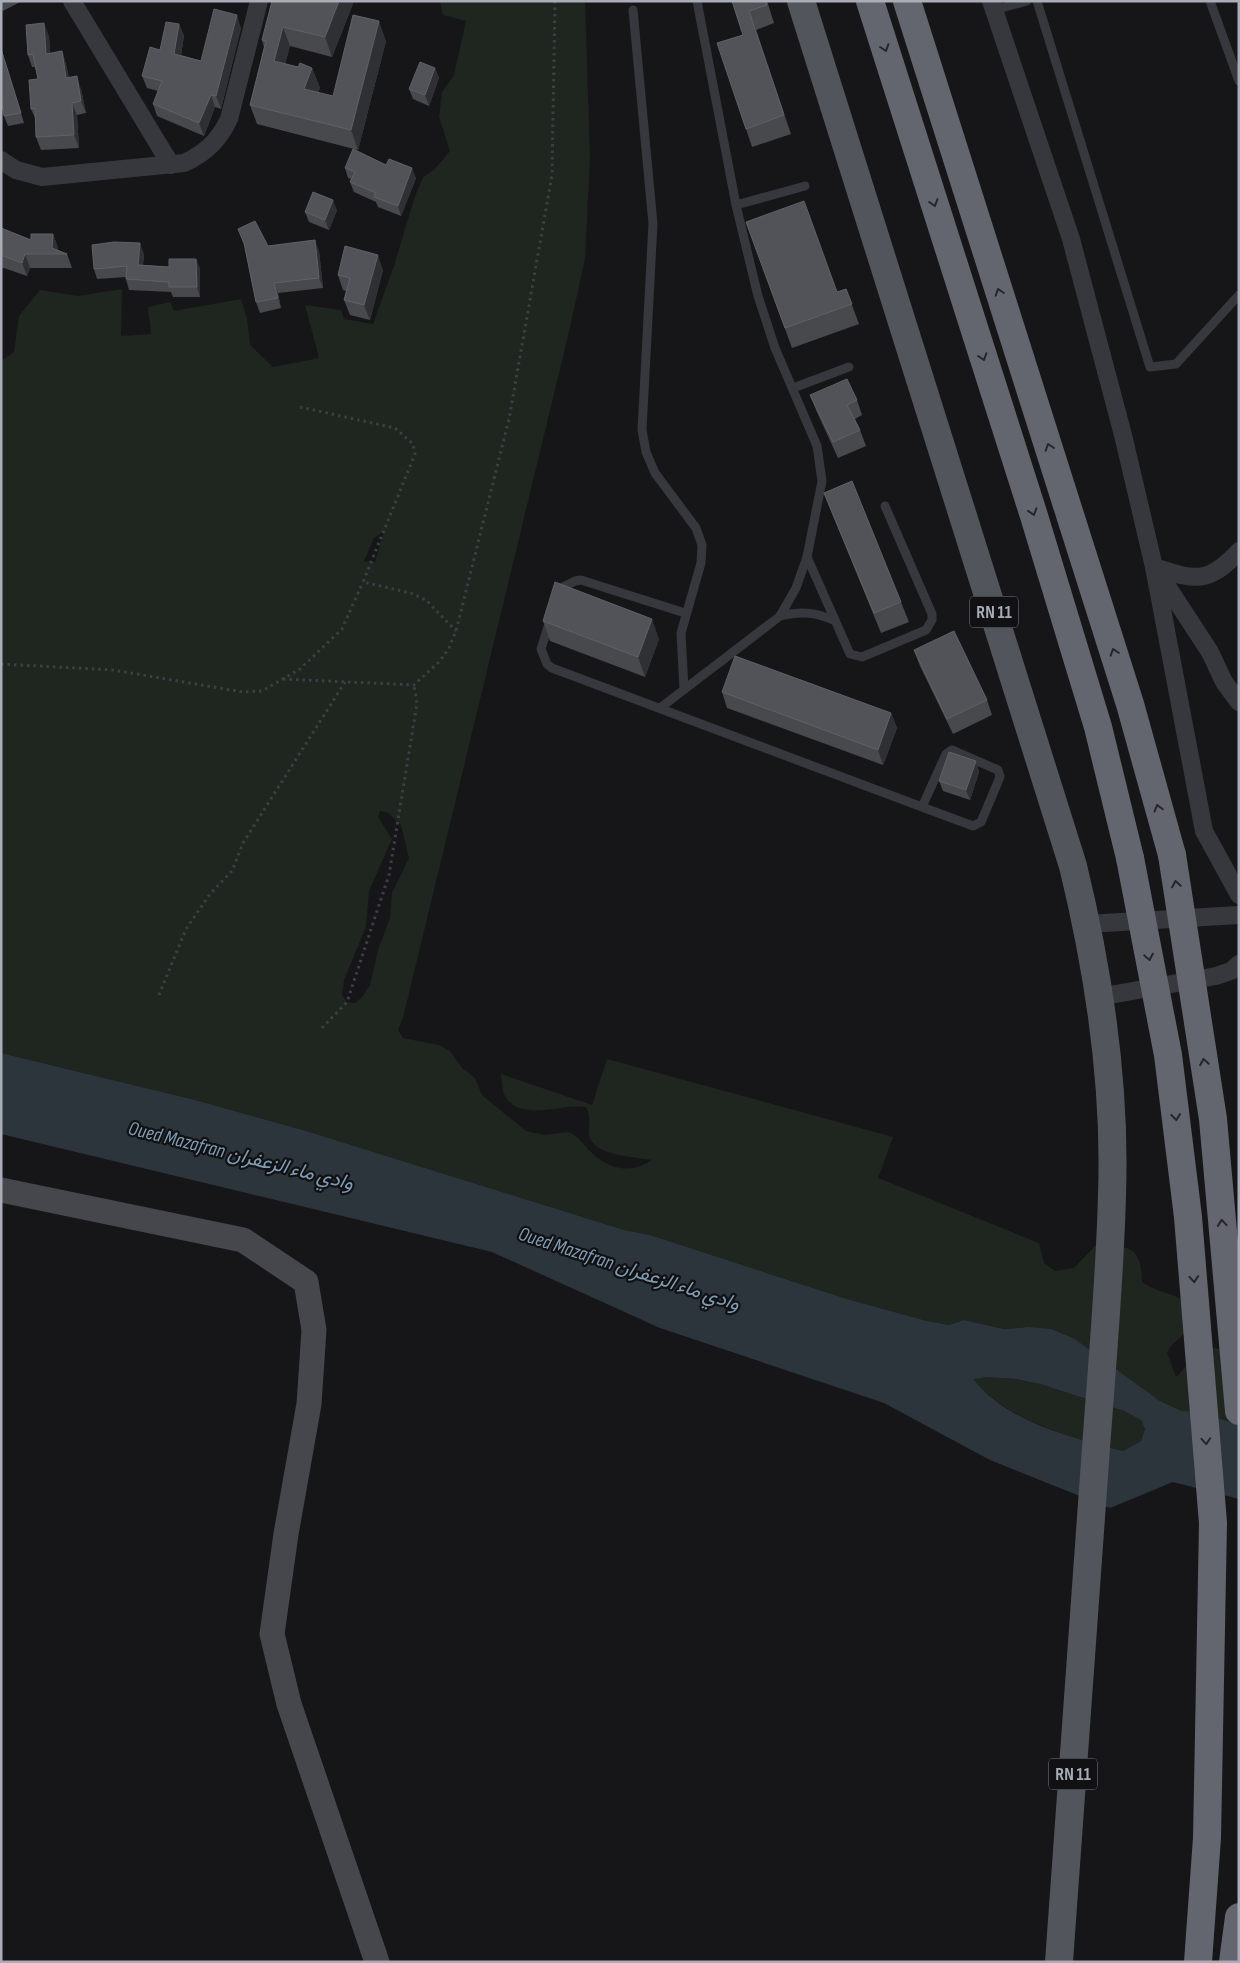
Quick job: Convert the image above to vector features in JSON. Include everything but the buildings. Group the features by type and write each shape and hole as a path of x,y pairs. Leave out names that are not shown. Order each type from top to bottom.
{"highway":[{"path":"870,1 1098,727 1130,858 1168,1055 1187,1208 1213,1523 1207,1838 1198,1962"},
{"path":"906,1 1130,704 1172,855 1213,1119 1239,1411"},
{"path":"1233,1962 1239,1916"}],"main road":[{"name":"RN 11","path":"801,1 1057,813 1087,924 1099,997 1109,1083 1112,1185 1110,1238 1060,1962"}],"street":[{"path":"72,1 171,165"},
{"path":"1,160 16,170 42,177 171,165 184,163 198,156 210,148 221,134 229,118 259,1"},
{"path":"992,6 1071,239 1123,435 1154,567 1204,831 1239,895"},
{"path":"1154,567 1182,576 1202,578 1231,560 1239,551"},
{"path":"1154,567 1210,652 1224,682 1239,702"},
{"path":"1087,924 1239,915"},
{"path":"1099,997 1216,976 1231,971 1239,964"},
{"path":"1,1190 243,1240 306,1282 314,1330 309,1404 286,1534 272,1634 289,1704 377,1962"}],"lane":[{"path":"660,708 780,616 796,588 807,557 822,481 820,464 810,430 775,348 758,296 736,205 697,1"},
{"path":"992,6 1027,1"},
{"path":"1038,1 1150,367 1176,364 1239,295"},
{"path":"1210,1 1239,81"},
{"path":"633,10 653,224 642,430 646,452 655,473 696,528 702,545 701,563 685,613 680,644 684,689"},
{"path":"736,205 805,186"},
{"path":"792,388 849,367"},
{"path":"807,557 846,650 858,657 920,633 930,626 932,614 886,506"},
{"path":"685,613 581,580 561,588 541,649 547,664 922,808 973,826 979,824 1000,774 996,768 952,750 946,754 922,808"},
{"path":"780,616 802,612 812,613 833,620"}],"path":[{"path":"283,679 414,685 440,661 450,648 510,419 552,175 555,1"},
{"path":"1,664 113,670 243,692 262,691 300,669 342,629 415,454 413,444 395,428 300,407"},
{"path":"363,582 411,593 426,600 456,631"},
{"path":"159,995 186,929 210,894 232,870 243,842 345,682"},
{"path":"322,1028 347,1002 389,875 416,710 414,685"}],"shaded area":[{"path":"440,1 585,1 590,158 585,259 403,1018 398,1030 403,1038 439,1045 450,1051 462,1068 475,1078 482,1095 526,1131 544,1135 569,1132 599,1159 621,1168 636,1167 652,1160 615,1154 597,1147 589,1134 589,1117 586,1107 541,1110 519,1108 511,1103 504,1094 501,1074 592,1105 607,1059 893,1137 878,1178 1039,1243 1044,1263 1055,1271 1074,1268 1096,1245 1117,1246 1131,1250 1136,1254 1139,1260 1142,1282 1187,1302 1189,1329 1170,1347 1167,1353 1176,1377 1189,1362 1208,1349 1219,1349 1239,1361 1239,1425 1199,1412 1182,1411 1160,1401 1075,1339 1029,1327 1004,1329 964,1320 949,1325 927,1321 847,1299 650,1235 624,1230 303,1130 195,1100 1,1053 1,361 14,352 19,316 40,290 78,296 122,289 121,336 151,334 148,307 170,302 174,311 241,299 247,318 250,345 273,367 319,358 305,305 341,310 344,319 373,324 423,177 434,170 450,151 439,117 442,92 454,75 466,21 443,15","holes":["384,531 375,562 364,561 374,538","380,811 388,813 401,825 409,858 392,893 390,918 379,947 370,985 362,997 355,1003 347,1002 342,995 344,980 366,927 369,891 392,839 378,817"]},
{"path":"972,1378 1016,1379 1040,1384 1124,1411 1141,1420 1145,1429 1141,1441 1123,1451 1082,1440 1042,1426 1004,1406"}],"water":[{"name":"Oued Mazafran وادي ماء الزعفران","path":"1,1053 195,1100 303,1130 624,1230 650,1235 847,1299 927,1321 949,1325 964,1320 1004,1329 1029,1327 1051,1329 1075,1339 1160,1401 1182,1411 1199,1412 1239,1425 1239,1499 1173,1482 1110,1508 990,1460 884,1403 660,1328 492,1252 1,1134","holes":["987,1377 1016,1379 1040,1384 1124,1411 1141,1420 1145,1429 1141,1441 1123,1451 1062,1434 1004,1407 973,1379"]}]}
